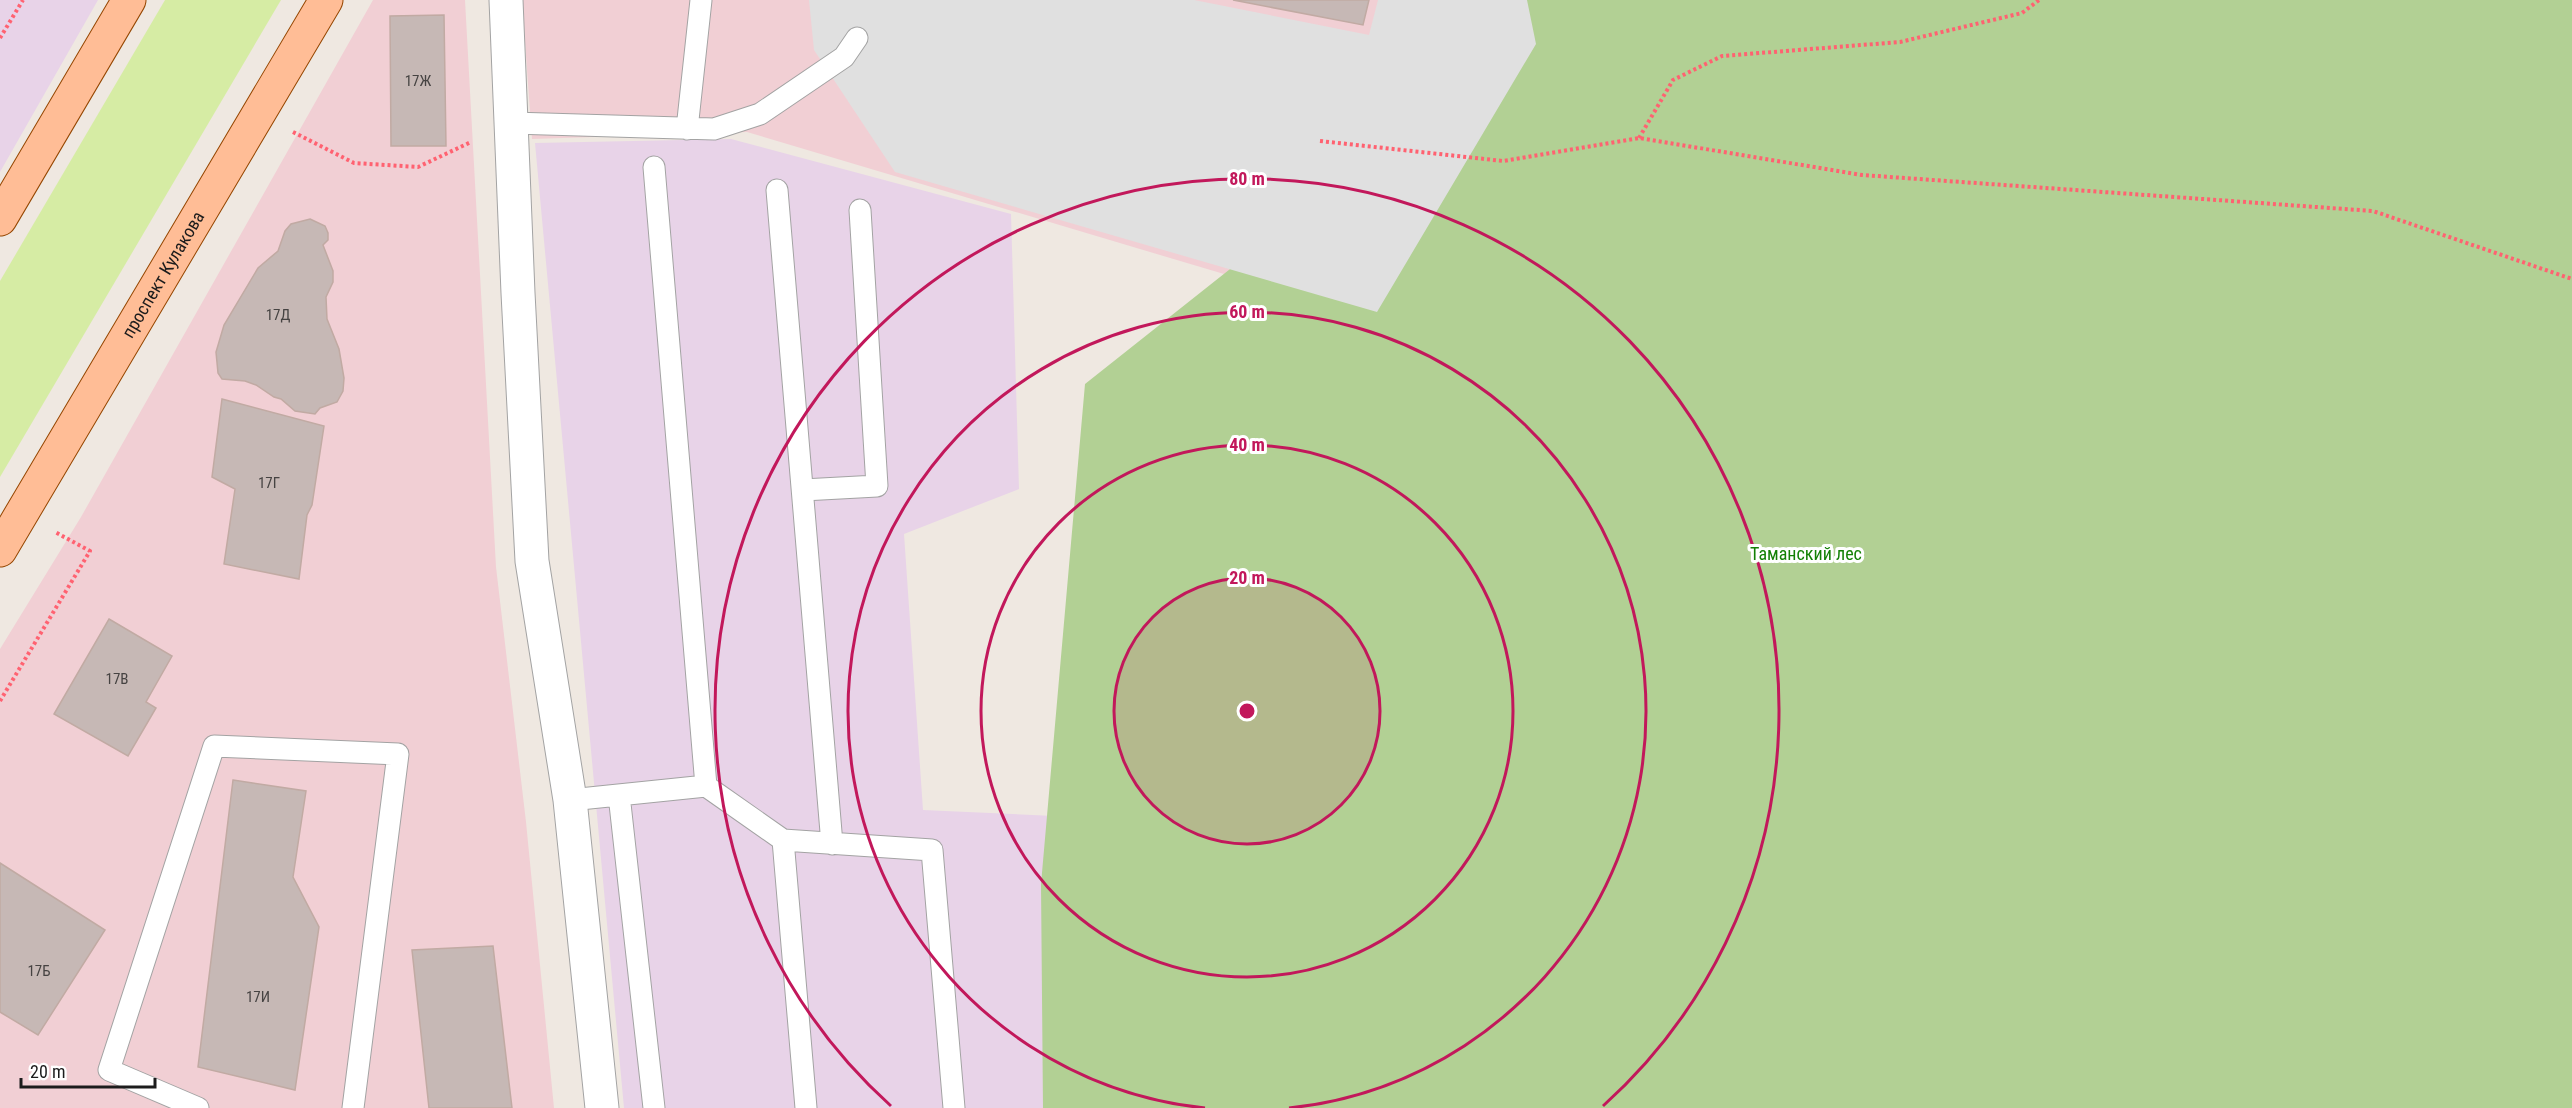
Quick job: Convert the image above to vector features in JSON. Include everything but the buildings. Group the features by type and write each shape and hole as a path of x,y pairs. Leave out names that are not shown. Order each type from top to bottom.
{"main road":[{"path":"0,219 129,0"},
{"name":"проспект Кулакова","path":"0,550 326,0"}],"street":[{"path":"506,0 532,561 570,800 602,1108"}],"lane":[{"path":"687,129 701,0"},
{"path":"512,123 714,129 760,114 844,57 857,38"},
{"path":"654,167 706,786"},
{"path":"777,190 832,844"},
{"path":"803,490 877,486 860,210"},
{"path":"198,1108 109,1070 214,746 398,754 353,1108"},
{"path":"570,800 706,786 783,840 932,850 954,1108"},
{"path":"619,795 654,1108"},
{"path":"783,840 806,1108"}],"path":[{"path":"0,38 23,0"},
{"path":"1639,138 1673,80 1722,56 1900,42 2022,13 2039,0"},
{"path":"288,129 354,163 418,167 512,123"},
{"path":"1320,141 1503,161 1639,138 1862,175 2373,211 2572,279"},
{"path":"0,701 90,551"}],"shaded area":[{"path":"0,0 98,0 0,172"},
{"path":"373,0 465,0 496,567 526,822 554,1108 0,1108 0,649 81,517"},
{"path":"522,0 1536,0 1385,322 747,132 532,139"},
{"path":"809,0 1194,0 1369,35 1378,0 1527,0 1536,44 1377,312 895,172 814,50"},
{"path":"731,139 1011,214 1019,489 904,534 923,810 1054,816 1070,1108 624,1108 535,143"}],"green space":[{"path":"165,0 281,0 0,477 0,281"},
{"name":"Таманский лес","path":"1462,0 2572,0 2572,1108 1043,1108 1041,884 1085,384 1326,193"}]}
